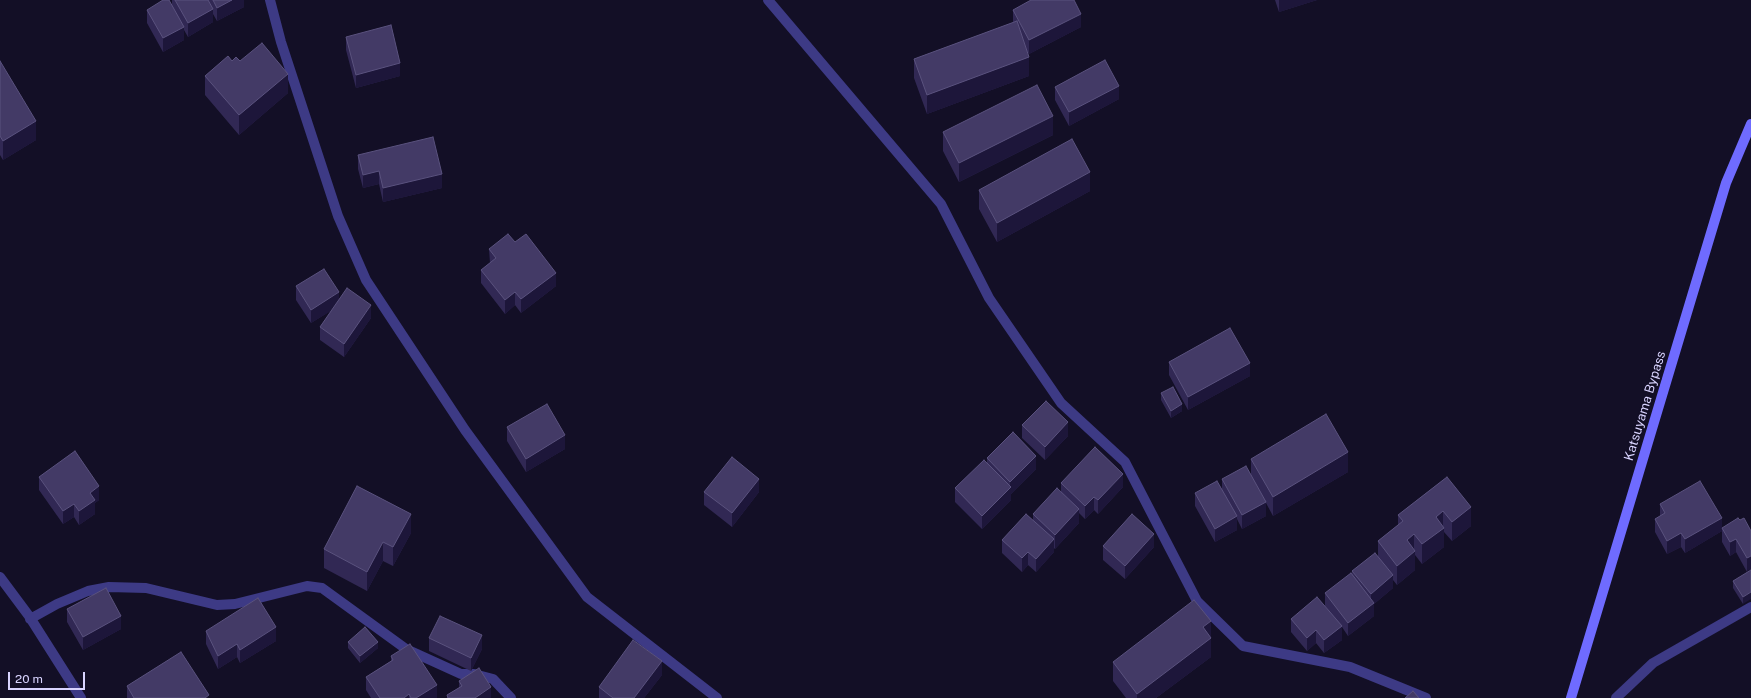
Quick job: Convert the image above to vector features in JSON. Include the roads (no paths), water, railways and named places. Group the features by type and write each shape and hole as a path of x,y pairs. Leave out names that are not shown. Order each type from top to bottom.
{"main road":[{"name":"Katsuyama Bypass","path":"1570,698 1726,183 1751,124"}],"street":[{"path":"270,0 281,42 338,216 366,280 465,430 587,597 717,698"},
{"path":"768,0 941,204 989,298 1061,402 1125,462 1198,601 1243,646 1350,667 1426,698"},
{"path":"0,577 30,619 81,698"},
{"path":"30,619 57,604 88,591 109,587 146,588 217,605 235,604 307,586 322,588 406,649 461,674 474,674 493,679 511,698"},
{"path":"1616,698 1653,663 1751,606"}]}
